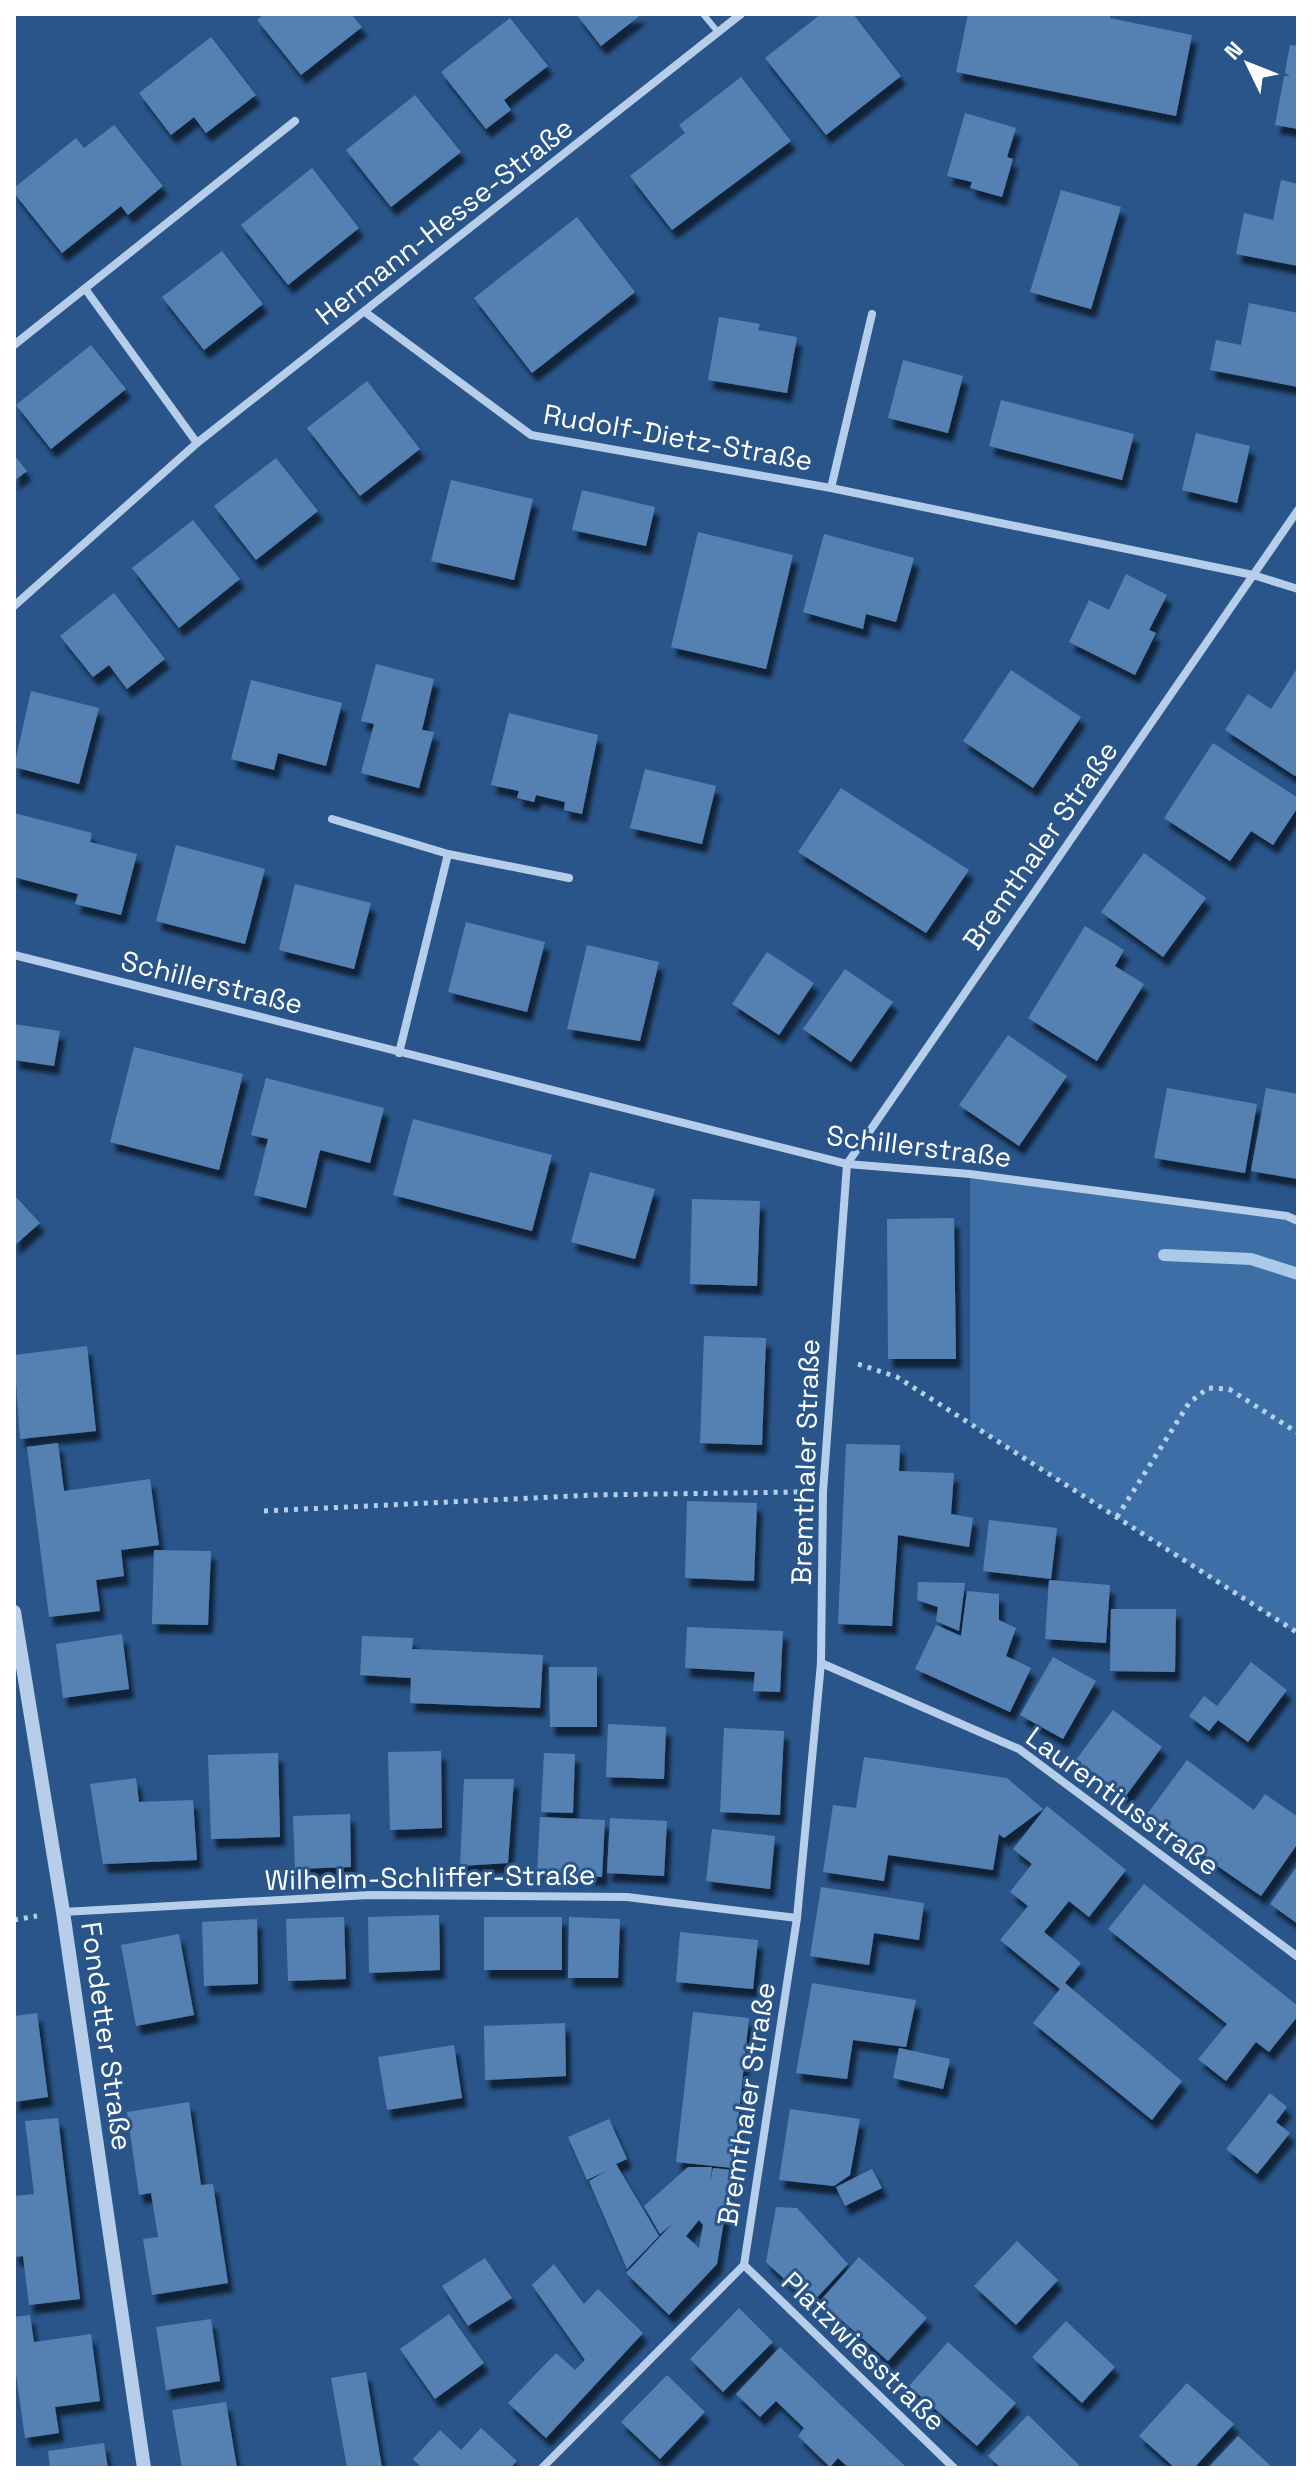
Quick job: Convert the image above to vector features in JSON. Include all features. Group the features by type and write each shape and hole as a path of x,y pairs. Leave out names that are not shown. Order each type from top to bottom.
{"street":[{"name":"Hermann-Hesse-Straße","path":"14,606 197,443 741,14"},
{"path":"14,345 295,121"},
{"path":"86,290 197,443"},
{"name":"Rudolf-Dietz-Straße","path":"365,312 531,435 831,488 1253,575 1298,589"},
{"name":"Rudolf-Dietz-Straße","path":"831,488 872,314"},
{"name":"Bremthaler Straße","path":"542,2468 744,2265 797,1918 821,1663 823,1492 830,1354 847,1164 1298,510"},
{"path":"332,819 448,854 569,878"},
{"path":"399,1053 448,854"},
{"name":"Schillerstraße","path":"14,955 847,1164 970,1174 1287,1216 1298,1221"},
{"name":"Fondetter Straße","path":"14,1612 63,1912 144,2468"},
{"name":"Laurentiusstraße","path":"821,1663 1019,1749 1298,1957"},
{"name":"Wilhelm-Schliffer-Straße","path":"63,1912 369,1895 627,1897 797,1918"},
{"name":"Platzwiesstraße","path":"744,2265 954,2468"}],"lane":[{"path":"703,14 718,32"}],"path":[{"path":"830,1354 897,1377 1298,1633"},
{"path":"1117,1517 1189,1403 1208,1388 1229,1389 1298,1433"},
{"path":"264,1511 594,1495 823,1492"}],"shaded area":[{"path":"970,1174 1298,1221 1298,1634 970,1423"}],"building":[{"path":"264,14 351,14 362,27 301,75 257,20"},
{"path":"576,14 642,14 601,46"},
{"path":"821,14 853,14 901,76 826,135 765,58"},
{"path":"968,14 1110,14 1110,18 1192,35 1176,116 956,72"},
{"path":"510,18 548,66 504,100 511,110 486,129 441,72"},
{"path":"211,37 256,95 206,133 194,117 171,135 139,93"},
{"path":"1290,45 1298,46 1298,129 1275,125"},
{"path":"741,77 791,141 672,230 630,176 685,133 679,125"},
{"path":"415,95 461,152 391,207 346,150"},
{"path":"965,113 1016,128 1007,157 1013,159 1002,197 970,188 972,182 947,176"},
{"path":"114,125 163,186 128,215 121,206 62,253 14,193 14,188 76,138 84,148"},
{"path":"312,168 359,228 288,285 241,225"},
{"path":"1281,180 1298,184 1298,266 1236,254 1244,213 1273,220"},
{"path":"1061,190 1121,207 1091,309 1030,292"},
{"path":"577,217 635,292 532,373 474,298"},
{"path":"222,251 263,304 204,350 162,297"},
{"path":"1249,303 1298,313 1298,387 1210,370 1216,340 1241,345"},
{"path":"719,317 760,324 758,330 797,337 787,393 708,380"},
{"path":"91,345 126,389 51,449 16,405"},
{"path":"903,360 963,376 948,433 888,418"},
{"path":"367,381 420,449 360,496 307,428"},
{"path":"1001,400 1134,434 1122,480 989,446"},
{"path":"1196,433 1250,446 1237,503 1182,490"},
{"path":"14,455 27,471 14,481"},
{"path":"276,458 318,511 256,560 214,506"},
{"path":"451,480 533,499 514,580 431,561"},
{"path":"582,490 655,507 646,546 572,530"},
{"path":"193,520 240,579 179,628 132,568"},
{"path":"698,532 793,555 766,669 671,647"},
{"path":"824,534 914,558 896,622 866,614 863,629 803,612"},
{"path":"1126,574 1167,595 1149,630 1156,633 1135,675 1069,642 1089,600 1109,610"},
{"path":"114,593 165,659 127,689 109,665 93,677 60,636"},
{"path":"376,664 434,679 422,730 434,732 419,788 361,773 374,724 361,721"},
{"path":"1298,667 1298,772 1295,776 1225,730 1248,694 1271,709"},
{"path":"1011,670 1081,717 1033,788 963,741"},
{"path":"251,680 342,703 326,766 278,753 274,770 231,759"},
{"path":"31,691 99,708 79,784 14,767"},
{"path":"509,713 598,735 582,814 564,810 565,802 536,795 534,802 517,798 519,791 491,785"},
{"path":"1213,743 1298,798 1298,807 1273,845 1251,831 1230,861 1164,818"},
{"path":"645,769 716,786 702,844 630,828"},
{"path":"841,788 969,870 926,933 798,852"},
{"path":"14,813 92,833 90,842 137,854 121,915 75,904 78,894 14,877"},
{"path":"176,845 265,869 245,944 156,921"},
{"path":"1144,853 1206,898 1163,957 1101,912"},
{"path":"295,884 371,903 354,969 279,950"},
{"path":"466,922 545,942 527,1012 448,992"},
{"path":"1085,926 1124,950 1115,966 1144,984 1097,1061 1028,1018"},
{"path":"587,945 659,962 640,1041 567,1029"},
{"path":"767,952 814,983 779,1035 732,1004"},
{"path":"845,969 893,1002 851,1062 803,1029"},
{"path":"14,1024 60,1031 54,1066 14,1060"},
{"path":"1008,1035 1067,1076 1019,1146 959,1105"},
{"path":"134,1047 243,1074 219,1170 110,1142"},
{"path":"266,1078 384,1108 370,1163 320,1150 306,1208 254,1195 268,1139 251,1135"},
{"path":"1167,1088 1257,1104 1245,1173 1154,1158"},
{"path":"1266,1088 1298,1094 1298,1179 1251,1171"},
{"path":"413,1119 552,1155 532,1231 393,1195"},
{"path":"590,1172 655,1189 635,1259 571,1242"},
{"path":"14,1195 40,1223 14,1246"},
{"path":"692,1199 760,1201 757,1286 690,1284"},
{"path":"954,1218 956,1359 888,1359 887,1219"},
{"path":"704,1336 766,1338 762,1445 700,1443"},
{"path":"87,1346 96,1431 20,1439 14,1355"},
{"path":"58,1443 64,1491 150,1479 159,1545 121,1550 124,1576 96,1580 100,1611 49,1617 27,1447"},
{"path":"846,1444 900,1445 899,1471 954,1473 951,1514 973,1518 969,1547 898,1535 892,1626 838,1624"},
{"path":"687,1501 757,1503 754,1581 685,1578"},
{"path":"989,1520 1057,1528 1051,1579 983,1571"},
{"path":"154,1550 211,1551 208,1625 152,1624"},
{"path":"1049,1580 1110,1585 1106,1643 1045,1639"},
{"path":"918,1582 965,1583 959,1631 936,1621 938,1607 917,1600"},
{"path":"967,1591 999,1594 999,1620 1016,1628 1006,1656 1031,1668 1010,1712 915,1669 936,1625 961,1636"},
{"path":"1111,1609 1176,1609 1175,1672 1110,1671"},
{"path":"687,1627 783,1631 780,1692 753,1691 755,1672 685,1668"},
{"path":"122,1634 129,1689 63,1698 56,1644"},
{"path":"362,1636 413,1638 412,1649 543,1655 540,1708 410,1703 411,1678 360,1675"},
{"path":"1053,1657 1096,1681 1063,1739 1020,1715"},
{"path":"1251,1662 1287,1690 1248,1742 1218,1720 1209,1731 1189,1716 1204,1696 1217,1706"},
{"path":"549,1667 597,1667 597,1727 550,1727"},
{"path":"1113,1710 1162,1747 1125,1797 1076,1760"},
{"path":"608,1724 666,1727 664,1779 606,1777"},
{"path":"724,1728 784,1731 780,1815 720,1812"},
{"path":"441,1751 442,1828 390,1830 388,1752"},
{"path":"278,1753 280,1837 211,1839 208,1755"},
{"path":"544,1753 575,1754 573,1813 541,1812"},
{"path":"864,1757 1007,1778 1043,1809 1004,1838 999,1834 993,1870 888,1855 884,1881 823,1872 833,1805 856,1808"},
{"path":"1187,1760 1254,1810 1265,1794 1298,1817 1298,1843 1261,1896 1216,1865 1224,1855 1216,1864 1148,1813"},
{"path":"136,1778 139,1802 193,1800 197,1860 103,1864 90,1784"},
{"path":"464,1779 514,1779 508,1863 460,1866"},
{"path":"1047,1806 1126,1870 1089,1917 1069,1901 1044,1932 1081,1963 1065,1983 1182,2081 1152,2120 1033,2023 1060,1989 1000,1940 1028,1906 1010,1892 1032,1864 1013,1849"},
{"path":"350,1814 351,1867 295,1869 293,1816"},
{"path":"540,1817 605,1820 602,1877 537,1873"},
{"path":"610,1818 667,1821 664,1876 607,1873"},
{"path":"712,1829 775,1836 770,1889 706,1881"},
{"path":"1298,1865 1298,1924 1270,1904"},
{"path":"1144,1884 1298,2006 1298,2016 1269,2052 1256,2042 1226,2081 1198,2059 1227,2024 1108,1929"},
{"path":"821,1887 924,1903 919,1940 874,1933 869,1965 810,1956"},
{"path":"439,1915 440,1970 369,1973 368,1917"},
{"path":"344,1917 346,1979 288,1981 286,1919"},
{"path":"484,1917 562,1917 562,1970 484,1970"},
{"path":"569,1917 620,1919 618,1978 568,1978"},
{"path":"257,1919 258,1984 204,1986 202,1922"},
{"path":"680,1932 758,1940 753,1989 676,1982"},
{"path":"179,1934 194,2015 136,2026 121,1945"},
{"path":"812,1983 916,2000 906,2047 853,2040 847,2079 796,2073"},
{"path":"693,2012 749,2018 733,2168 676,2162"},
{"path":"37,2013 48,2097 14,2102 14,2016"},
{"path":"565,2023 566,2076 485,2080 484,2026"},
{"path":"454,2045 462,2098 387,2110 378,2057"},
{"path":"899,2048 950,2059 943,2089 893,2078"},
{"path":"1270,2093 1287,2107 1276,2122 1290,2133 1257,2174 1226,2149"},
{"path":"189,2102 201,2185 213,2184 228,2283 152,2295 143,2239 158,2237 151,2193 139,2195 127,2112"},
{"path":"790,2109 860,2119 850,2175 834,2186 779,2180"},
{"path":"58,2118 80,2299 29,2305 23,2256 14,2257 14,2196 34,2194 25,2121"},
{"path":"609,2119 627,2159 616,2164 659,2236 627,2269 589,2181 608,2170 587,2180 568,2137"},
{"path":"688,2167 712,2167 710,2184 713,2168 732,2170 717,2264 669,2315 626,2273 673,2223 660,2234 644,2206","holes":["699,2220 703,2225 699,2248 686,2236"]},
{"path":"872,2169 882,2188 845,2206 836,2187"},
{"path":"776,2207 797,2208 848,2264 811,2304 766,2262"},
{"path":"1017,2241 1058,2280 1016,2325 974,2286"},
{"path":"859,2257 927,2318 888,2361 820,2301"},
{"path":"485,2258 512,2298 468,2326 442,2286"},
{"path":"554,2264 584,2304 598,2289 643,2333 546,2438 508,2403 556,2353 575,2370 585,2360 532,2285"},
{"path":"739,2308 773,2342 723,2392 690,2359"},
{"path":"449,2314 484,2363 435,2399 400,2349"},
{"path":"30,2315 34,2342 91,2334 100,2401 55,2407 59,2433 25,2438 14,2360 14,2317"},
{"path":"211,2319 220,2381 166,2390 156,2327"},
{"path":"1066,2321 1115,2367 1082,2403 1032,2357"},
{"path":"948,2342 1016,2403 977,2446 909,2386"},
{"path":"780,2347 907,2468 849,2468 838,2458 830,2467 798,2436 804,2428 776,2401 760,2417 736,2394"},
{"path":"366,2372 382,2468 347,2468 331,2378"},
{"path":"667,2375 705,2412 660,2459 621,2422"},
{"path":"1187,2383 1234,2424 1194,2468 1175,2468 1139,2436"},
{"path":"226,2402 237,2468 182,2468 172,2410"},
{"path":"1028,2415 1079,2465 1076,2468 1001,2468 988,2456"},
{"path":"481,2428 517,2461 510,2468 422,2468 413,2459 440,2430 461,2450"},
{"path":"1238,2436 1273,2468 1208,2468"},
{"path":"104,2443 108,2468 50,2468 48,2451"}],"waterway":[{"path":"1164,1255 1251,1259 1298,1274"}]}
